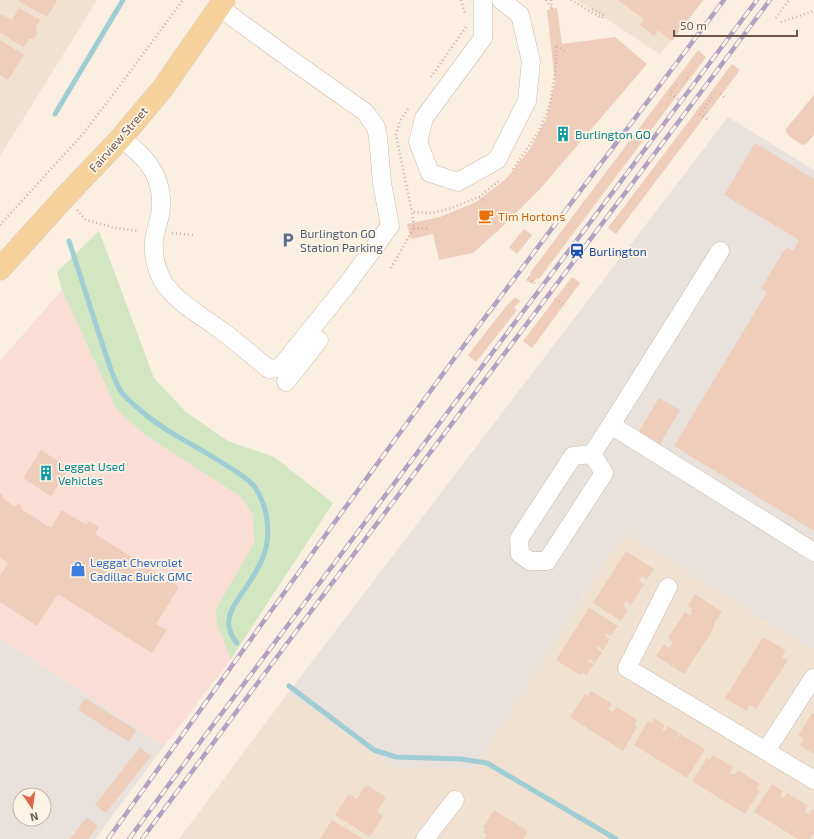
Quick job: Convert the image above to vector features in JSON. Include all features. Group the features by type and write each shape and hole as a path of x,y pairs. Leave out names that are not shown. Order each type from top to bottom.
{"main road":[{"name":"Fairview Street","path":"0,269 121,138 163,88 222,3"}],"street":[{"path":"483,0 482,38 424,118 418,142 430,173 458,182 497,160 527,101 531,60 520,15 501,0"},
{"path":"121,138 146,161 158,181 161,204 155,232 155,260 157,268 167,287 175,297 270,369 278,368 283,364 341,293 390,226 382,183 378,137 376,127 365,112 290,59 222,3"},
{"path":"286,382 387,249"},
{"path":"592,454 604,473 547,561 530,561 520,554 519,539 573,456 592,454 720,251"},
{"path":"611,426 814,552"},
{"path":"668,587 627,668 814,780"},
{"path":"766,751 813,678"},
{"path":"425,839 455,800"}],"path":[{"path":"0,225 82,135 182,0"},
{"path":"546,0 552,9 551,0"},
{"path":"571,0 602,18 604,15 592,9"},
{"path":"776,18 789,0"},
{"path":"782,22 814,11"},
{"path":"687,78 691,80"},
{"path":"678,82 670,94 678,99"},
{"path":"720,94 724,97"},
{"path":"707,119 700,114 712,98"},
{"path":"65,197 86,220 116,228 193,235"},
{"path":"479,197 486,202"},
{"path":"414,228 429,228"},
{"path":"528,278 538,285"},
{"path":"555,299 565,306"}],"shaded area":[{"path":"0,0 97,0 0,156"},
{"path":"577,0 704,0 660,54"},
{"path":"728,117 814,170 814,651 624,532 474,768 395,768 288,693"},
{"path":"62,290 117,410 145,435 240,496 253,515 254,543 215,611 218,627 231,659 164,746 0,638 0,361"},
{"path":"624,532 814,651 814,839 179,839 288,693 395,768 474,768"},
{"path":"0,638 164,746 95,839 0,839"}],"green space":[{"path":"99,231 154,378 187,413 228,441 274,457 333,503 231,659 218,627 215,611 254,543 253,515 240,496 145,435 117,410 62,290 57,272"}],"building":[{"path":"17,0 55,0 57,1 47,17"},
{"path":"618,0 703,0 672,41 658,30 654,36 640,25 644,19"},
{"path":"19,8 40,20 36,28 37,33 34,39 29,39 24,47 0,33 1,14 12,20"},
{"name":"Burlington GO","path":"557,8 562,44 615,37 647,64 540,189 501,228 473,253 439,260 433,234 411,239 407,224 440,217 476,202 506,179 530,149 546,119 555,82 547,10"},
{"path":"0,40 24,55 8,80 0,75"},
{"path":"698,50 706,57 539,279 537,278 532,284 526,280 531,274 530,273"},
{"path":"732,64 740,70 616,234 608,228"},
{"path":"814,95 814,135 806,144 802,145 788,135 786,129"},
{"path":"755,143 814,179 814,531 674,446 767,292 761,288 785,249 786,250 787,247 793,251 799,240 724,195"},
{"path":"524,229 532,235 517,254 509,247"},
{"path":"572,277 580,283 532,348 523,341"},
{"path":"515,297 520,301 514,308 517,310 476,362 468,355"},
{"path":"659,398 680,410 660,444 639,431"},
{"name":"Leggat Used Vehicles","path":"41,450 69,468 51,496 23,478"},
{"name":"Leggat Chevrolet Cadillac Buick GMC","path":"0,494 2,494 3,499 14,506 20,504 21,509 51,528 62,510 86,525 89,521 99,527 95,534 179,587 156,624 167,630 152,653 58,594 37,626 0,602 0,576 8,563 0,558"},
{"path":"626,551 654,569 647,579 642,576 639,581 644,584 631,605 626,601 623,606 628,610 621,621 593,603"},
{"path":"695,594 722,612 713,625 715,625 709,636 684,674 656,656 664,644 669,648 673,642 668,638 685,612 690,616 692,613 691,611 693,609 688,606"},
{"path":"589,608 618,626 611,636 606,633 605,636 610,639 603,650 598,646 597,649 602,652 595,663 589,659 588,661 594,664 587,675 582,672 580,675 556,660"},
{"path":"763,637 786,650 782,657 788,660 756,709 750,705 746,711 725,698"},
{"path":"591,691 612,704 608,709 613,712 617,707 637,720 634,725 637,727 623,751 570,717 585,694 588,696"},
{"path":"85,698 136,730 129,742 78,710"},
{"path":"812,713 814,714 814,754 800,745 804,739 798,736"},
{"path":"654,718 665,725 662,730 665,731 668,726 679,733 676,738 677,739 680,734 705,749 687,778 634,745 648,721 652,723"},
{"path":"140,747 151,756 106,813 95,805"},
{"path":"713,755 733,767 730,773 735,775 738,770 760,784 756,788 760,791 745,814 692,781 707,758 709,760"},
{"path":"772,784 783,791 780,796 784,798 787,793 808,806 805,811 809,815 813,809 814,810 814,833 810,839 798,839 754,812"},
{"path":"366,785 386,797 377,812 383,816 370,837 335,815 349,794 357,799"},
{"path":"494,810 528,831 523,839 484,839 487,835 483,832 485,829 483,828"},
{"path":"87,817 98,826 88,839 70,839"},
{"path":"332,820 363,839 320,839"}],"waterway":[{"path":"55,114 123,0"},
{"path":"69,241 110,367 115,381 122,393 128,400 159,425 221,462 250,482 261,499 266,514 268,529 267,544 258,568 230,613 229,627 237,643"},
{"path":"289,686 374,750 396,757 461,759 487,763 616,839"}],"railway":[{"path":"108,839 337,519 456,356 724,0"},
{"path":"129,839 757,0"},
{"path":"142,839 770,0"}],"place":[{"name":"Burlington GO","path":"563,134"},
{"name":"Tim Hortons","path":"486,216"},
{"name":"Burlington GO Station Parking","path":"288,240"},
{"name":"Burlington","path":"577,251"},
{"name":"Leggat Used Vehicles","path":"46,473"},
{"name":"Leggat Chevrolet Cadillac Buick GMC","path":"78,569"}]}
